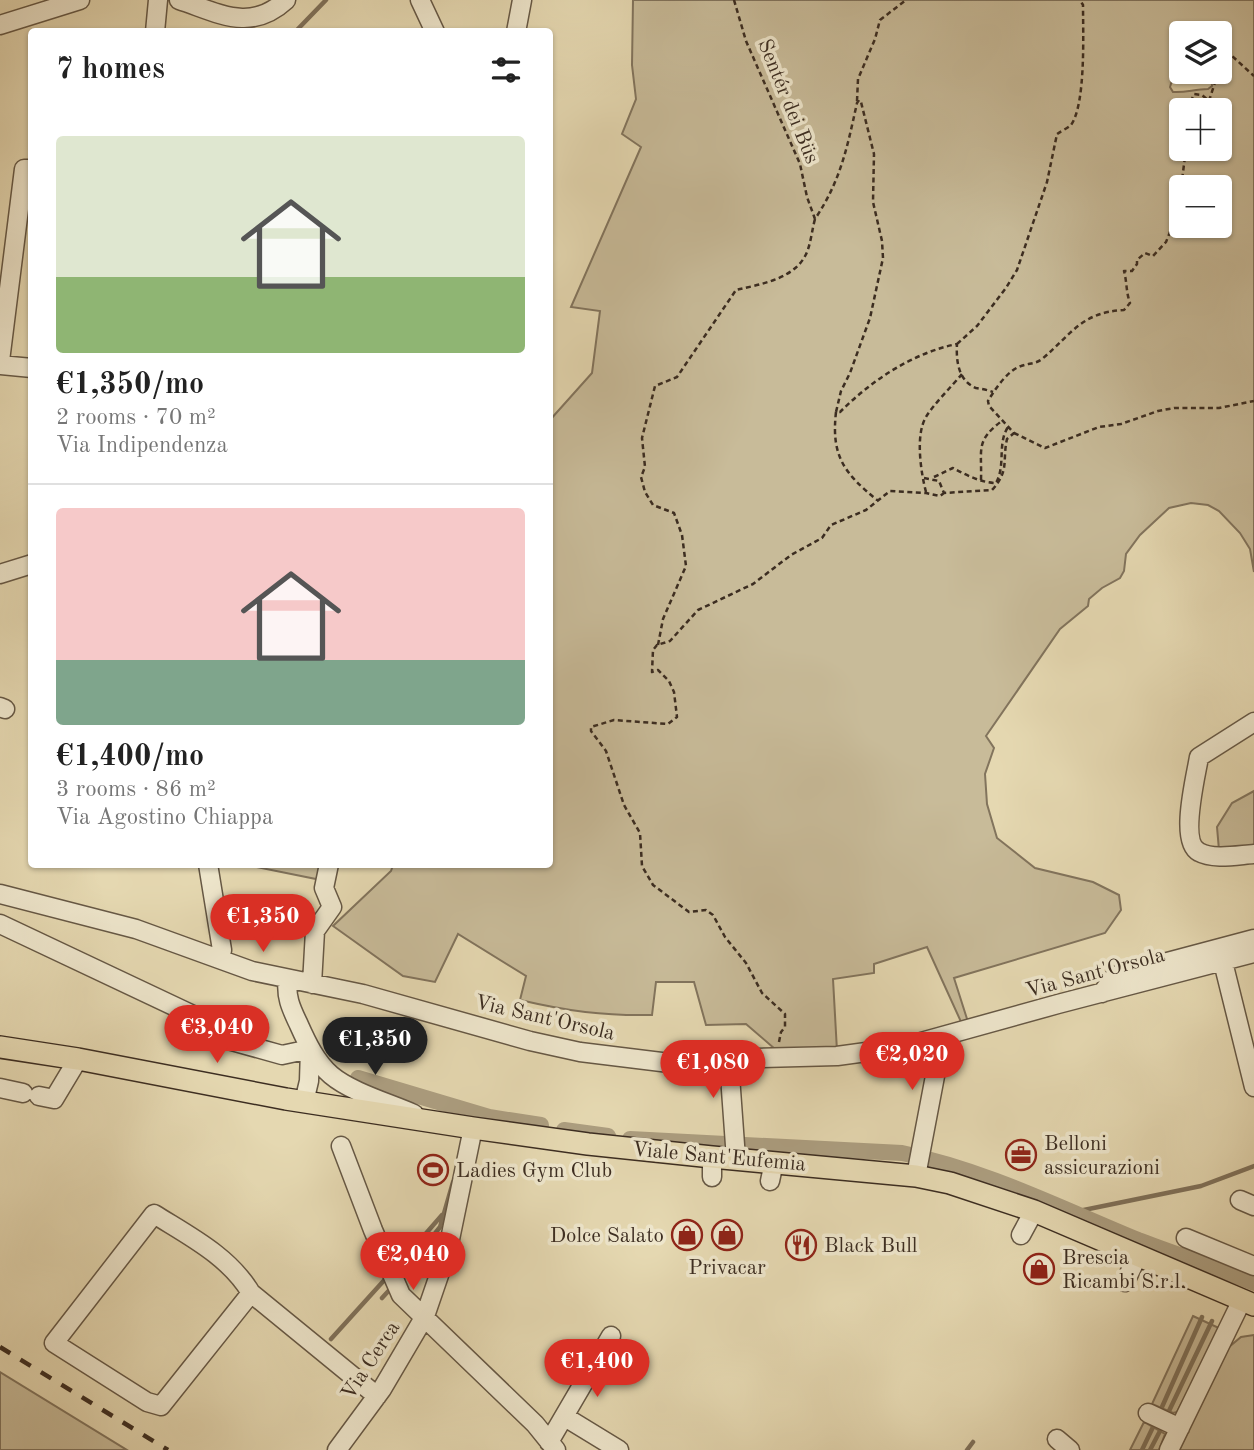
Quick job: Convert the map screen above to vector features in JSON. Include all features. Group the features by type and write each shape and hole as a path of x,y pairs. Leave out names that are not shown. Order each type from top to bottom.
{"main road":[{"name":"Viale Sant'Eufemia","path":"0,1047 304,1102 588,1144 712,1167 736,1148 772,1171 917,1171 1034,1211 1248,1303"}],"street":[{"path":"0,25 80,0"},
{"path":"155,28 158,0"},
{"path":"179,0 242,18 257,18 273,12 286,0"},
{"path":"420,0 433,26"},
{"path":"517,28 522,0"},
{"path":"28,169 24,169 0,363 28,367"},
{"path":"0,574 28,565"},
{"path":"1254,722 1199,757 1189,822 1190,842 1198,852 1215,855 1254,854"},
{"path":"209,868 222,950 219,959"},
{"path":"312,984 315,931 332,907 324,888 329,868"},
{"name":"Via Sant'Orsola","path":"0,894 136,929 252,971 363,994 530,1041 580,1052 694,1066 872,1053 939,1039 1254,953"},
{"path":"0,924 197,1017"},
{"path":"1102,993 1115,976 1254,939"},
{"path":"1223,962 1254,1087"},
{"path":"288,979 286,990 289,1004 310,1049 331,1075 364,1093 429,1120"},
{"path":"210,1035 282,1055 310,1049"},
{"path":"917,1171 939,1055 939,1039"},
{"path":"304,1102 309,1081 310,1049"},
{"path":"0,1088 54,1099 78,1059"},
{"path":"729,1062 736,1148"},
{"name":"Via Cerca","path":"337,1450 377,1396 425,1316 448,1249 472,1128"},
{"path":"341,1146 401,1295 535,1424 552,1446 565,1417 611,1336"},
{"path":"1021,1235 1034,1211"},
{"path":"251,1293 161,1406 147,1402 54,1343 154,1214 208,1247 243,1280 251,1293 377,1396"},
{"path":"1186,1238 1254,1266"},
{"path":"1125,1282 1138,1255"},
{"path":"1169,1450 1248,1303"},
{"path":"1148,1413 1180,1428"},
{"path":"565,1417 619,1450"}],"path":[{"name":"Sentér dei Büs","path":"734,0 746,41 800,164 815,219"},
{"name":"Sentér dei Büs","path":"815,219 831,194 841,170 857,101 858,79 880,20 906,0"},
{"path":"836,412 840,412 862,392 895,369 943,347 957,344 977,326 1017,270 1046,182 1057,134 1070,125 1078,105 1083,45 1083,5 1080,0"},
{"path":"1210,98 1217,76 1227,69 1227,55 1231,55 1254,76"},
{"path":"857,101 861,102 874,155 873,202 883,241 883,258 870,318 841,391 840,405 836,412 836,452 846,470 877,500"},
{"path":"778,1048 781,1032 785,1027 785,1014 762,993 746,963 725,937 713,915 706,910 688,912 653,885 642,866 640,833 624,805 606,751 591,731 591,727 614,720 667,724 677,717 674,692 669,681 658,670 652,672 653,650 686,566 682,535 674,513 653,505 645,492 641,477 645,467 642,438 654,386 677,377 736,290 781,278 792,270 806,254 815,219"},
{"path":"1169,232 1166,242 1153,256 1145,253 1137,260 1132,271 1124,271 1130,303 1124,310 1107,311 1074,327 1039,362 1019,366 993,392 988,401 989,407 1014,433 1045,448 1099,426 1121,424 1158,411 1174,408 1219,408 1254,401"},
{"path":"957,344 956,362 962,374 973,387 993,392"},
{"path":"926,493 919,457 924,419 962,374"},
{"path":"981,480 984,436 1003,420"},
{"path":"932,479 953,468 993,484 998,480 1002,465 1003,435 1008,427"},
{"path":"657,645 670,641 698,610 753,584 791,555 822,538 831,525 866,510 890,491 940,496 944,493 992,490 1004,473 1007,439 1014,433"},
{"path":"924,478 942,484 944,493"}],"shaded area":[{"path":"633,0 1254,0 1254,572 1250,549 1240,533 1219,511 1208,505 1191,503 1169,508 1140,535 1126,554 1124,571 1120,578 1089,599 1088,606 1060,629 986,736 994,748 985,774 987,804 997,838 1035,868 1093,882 1119,895 1121,910 1105,933 954,978 968,1022 962,1024 927,947 874,964 874,973 833,979 837,1051 775,1049 746,1024 706,1025 694,982 656,982 652,1015 617,1015 570,1010 520,1000 526,976 458,934 435,982 403,976 333,926 392,868 553,868 553,417 592,373 600,311 571,307 641,147 622,134 636,99 632,65"},
{"path":"1254,791 1254,854 1219,850 1217,827 1232,803"},
{"path":"261,868 323,868 321,880"},
{"path":"1193,1316 1221,1329 1177,1412 1173,1413 1152,1404"},
{"path":"1254,1335 1254,1450 1179,1450 1229,1347 1241,1337"},
{"path":"0,1372 127,1450 0,1450"},
{"path":"1144,1422 1165,1434 1159,1450 1130,1450"}],"waterway":[{"path":"299,28 326,0"},
{"path":"358,1078 489,1117 541,1125"},
{"path":"564,1130 608,1136"},
{"path":"630,1139 902,1153 933,1160 993,1180 1138,1240 1254,1283"},
{"path":"1074,1212 1201,1186 1254,1166"},
{"path":"399,1280 440,1227 453,1182"},
{"path":"394,1270 442,1215"},
{"path":"331,1339 388,1276"},
{"path":"382,1298 393,1286"},
{"path":"1162,1407 1202,1317"},
{"path":"1169,1411 1212,1321"},
{"path":"1142,1450 1153,1427"},
{"path":"1150,1450 1160,1431"},
{"path":"967,1450 973,1442"}],"railway":[{"path":"0,1347 168,1450"}],"place":[{"name":"Belloni assicurazioni","path":"1021,1155"},
{"name":"Ladies Gym Club","path":"433,1170"},
{"name":"Dolce Salato","path":"687,1235"},
{"name":"Privacar","path":"727,1235"},
{"name":"Black Bull","path":"801,1245"},
{"name":"Brescia Ricambi S.r.l.","path":"1039,1269"}]}
